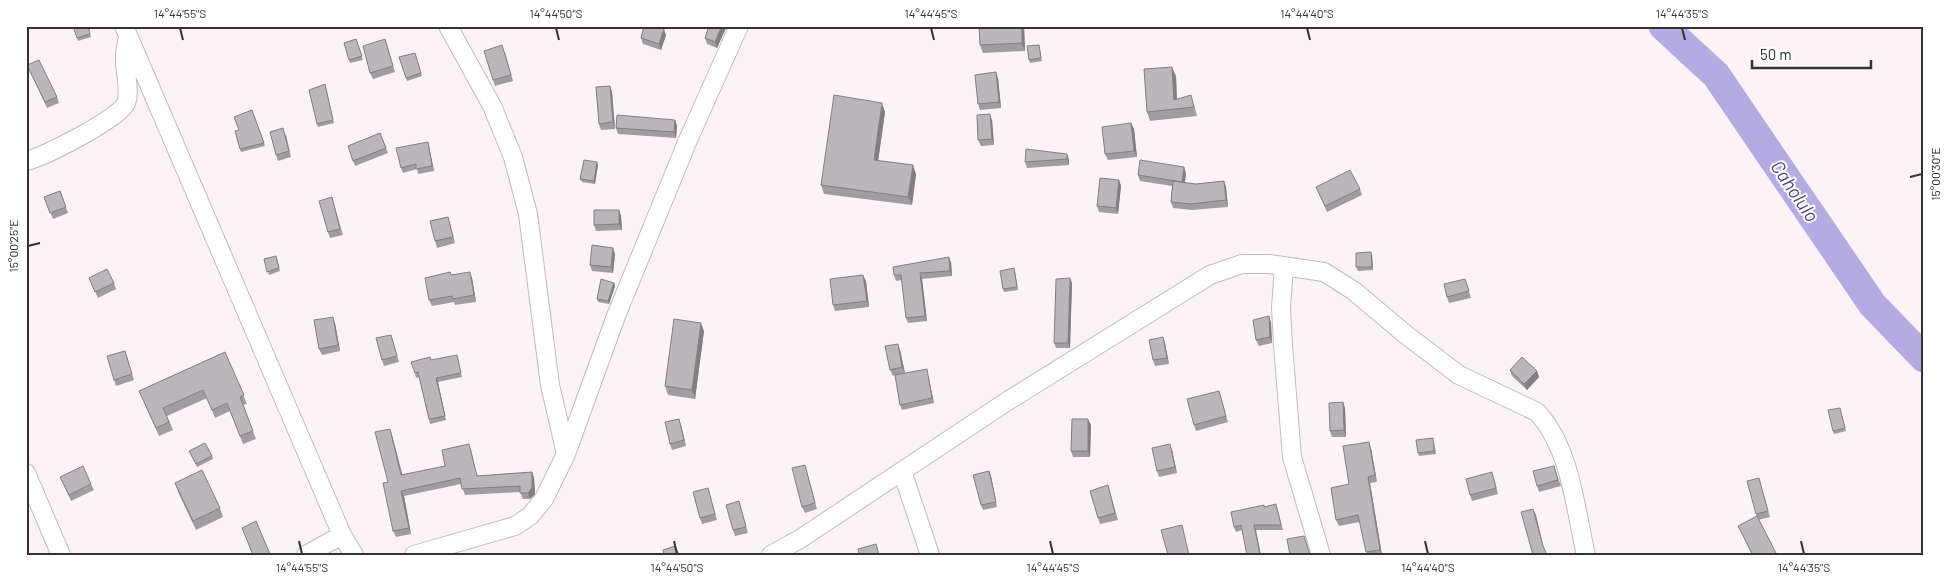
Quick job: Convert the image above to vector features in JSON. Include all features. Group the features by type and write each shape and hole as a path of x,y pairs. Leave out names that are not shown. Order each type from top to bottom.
{"street":[{"path":"448,26 492,106 513,157 528,214 550,385 566,454"},
{"path":"414,555 516,526 530,516 544,499 566,454 616,316 688,140 739,26"},
{"path":"26,161 63,145 110,119 123,107 128,94 125,56 126,31"},
{"path":"126,31 342,534 354,555"},
{"path":"771,555 800,539 1006,402 1210,275 1242,264 1284,266 1324,272 1354,291 1405,334 1459,375 1537,412 1547,422 1564,458 1586,555"},
{"path":"1284,266 1283,344 1292,457 1321,555"},
{"path":"902,471 930,555"},
{"path":"26,473 62,555"},
{"path":"306,555 342,534"}],"building":[{"path":"73,26 88,26 90,34 77,38"},
{"path":"644,26 655,26 664,29 659,44 641,38"},
{"path":"709,26 722,26 715,42 705,38"},
{"path":"979,26 1022,26 1022,43 980,45"},
{"path":"356,39 362,56 349,60 344,43"},
{"path":"385,39 393,66 370,73 363,46"},
{"path":"502,45 511,75 493,80 484,51"},
{"path":"1039,45 1041,58 1029,60 1027,46"},
{"path":"415,53 421,73 406,78 399,57"},
{"path":"39,60 57,97 45,102 27,65"},
{"path":"1172,67 1174,100 1191,95 1194,107 1147,112 1144,69"},
{"path":"996,72 999,102 978,104 975,75"},
{"path":"325,84 333,120 317,124 309,90"},
{"path":"610,86 613,122 599,124 596,87"},
{"path":"834,95 882,103 874,160 913,165 908,197 821,185"},
{"path":"252,110 264,143 240,149 235,131 239,130 234,117"},
{"path":"990,114 992,139 978,140 977,115"},
{"path":"617,115 675,120 674,132 616,128"},
{"path":"1131,123 1134,151 1105,154 1102,127"},
{"path":"283,128 289,151 276,155 270,132"},
{"path":"380,133 386,148 353,161 348,146"},
{"path":"428,142 432,166 416,169 416,164 401,168 396,148"},
{"path":"1026,149 1067,154 1067,159 1025,162"},
{"path":"584,160 597,162 594,181 580,179"},
{"path":"1140,160 1184,167 1182,182 1138,175"},
{"path":"1350,170 1360,189 1325,206 1316,187"},
{"path":"1100,178 1119,180 1116,208 1097,206"},
{"path":"1173,181 1196,184 1224,181 1226,200 1190,204 1171,202"},
{"path":"60,191 66,207 50,213 44,197"},
{"path":"332,197 340,229 328,232 319,201"},
{"path":"594,210 619,210 619,224 594,225"},
{"path":"448,217 453,237 435,241 430,221"},
{"path":"592,245 613,248 611,267 590,265"},
{"path":"1371,252 1372,267 1356,267 1356,253"},
{"path":"276,256 279,268 267,272 264,259"},
{"path":"949,257 950,271 920,273 925,316 906,318 901,275 894,275 893,267"},
{"path":"1014,268 1017,287 1003,289 1000,271"},
{"path":"107,269 114,283 95,292 89,278"},
{"path":"450,272 451,275 470,272 474,295 453,299 452,296 429,300 425,278"},
{"path":"863,275 867,301 833,305 830,279"},
{"path":"1070,278 1068,343 1054,343 1056,279"},
{"path":"601,279 614,283 608,301 597,299"},
{"path":"1465,279 1469,291 1447,297 1444,284"},
{"path":"1269,316 1270,337 1256,340 1253,320"},
{"path":"333,317 338,345 319,349 314,320"},
{"path":"674,319 701,323 692,390 665,386"},
{"path":"391,335 397,356 382,360 376,338"},
{"path":"1163,337 1167,358 1153,360 1149,340"},
{"path":"898,344 902,367 890,370 885,346"},
{"path":"125,351 132,374 114,380 107,356"},
{"path":"225,352 244,395 240,397 253,431 240,436 227,403 212,410 203,390 163,408 169,422 156,428 139,391"},
{"path":"457,355 461,373 436,378 445,416 429,419 418,372 415,373 411,362 430,357 431,360"},
{"path":"1522,357 1537,371 1524,384 1510,370"},
{"path":"927,369 932,398 900,405 895,375"},
{"path":"1219,391 1226,416 1194,425 1187,399"},
{"path":"1343,402 1344,430 1330,431 1329,403"},
{"path":"1840,408 1845,428 1833,431 1828,410"},
{"path":"679,419 684,440 670,444 665,422"},
{"path":"1072,419 1088,419 1088,451 1071,451"},
{"path":"390,429 401,475 445,466 442,450 469,444 477,476 532,472 532,488 528,493 520,493 520,486 462,489 460,478 401,491 409,528 393,531 383,483 388,482 375,432"},
{"path":"1433,438 1434,451 1418,453 1416,440"},
{"path":"1369,442 1375,475 1368,477 1380,550 1366,552 1358,515 1336,520 1331,488 1349,484 1343,446"},
{"path":"205,443 212,456 196,464 189,451"},
{"path":"1170,444 1175,467 1157,471 1152,448"},
{"path":"805,465 815,503 802,507 792,468"},
{"path":"83,466 91,484 69,495 60,477"},
{"path":"1554,466 1558,480 1537,486 1533,471"},
{"path":"202,470 220,508 193,521 175,483"},
{"path":"989,471 996,502 981,505 973,475"},
{"path":"1492,472 1496,488 1470,495 1466,479"},
{"path":"1759,478 1768,511 1756,514 1747,481"},
{"path":"1108,485 1115,513 1098,518 1090,491"},
{"path":"708,488 715,514 700,518 693,492"},
{"path":"739,501 746,527 733,530 726,505"},
{"path":"1276,504 1281,525 1254,525 1260,555 1247,555 1241,525 1234,527 1231,512"},
{"path":"1533,509 1547,555 1533,555 1521,512"},
{"path":"1757,516 1777,555 1753,555 1738,526"},
{"path":"256,521 270,554 253,555 242,528"},
{"path":"1182,525 1189,555 1168,555 1161,530"},
{"path":"1304,536 1310,555 1290,555 1287,539"},
{"path":"876,544 879,555 859,555 858,549"},
{"path":"675,546 679,555 664,555 663,550"}],"waterway":[{"name":"Caholulo","path":"1663,26 1716,75 1872,304 1924,358"}]}
